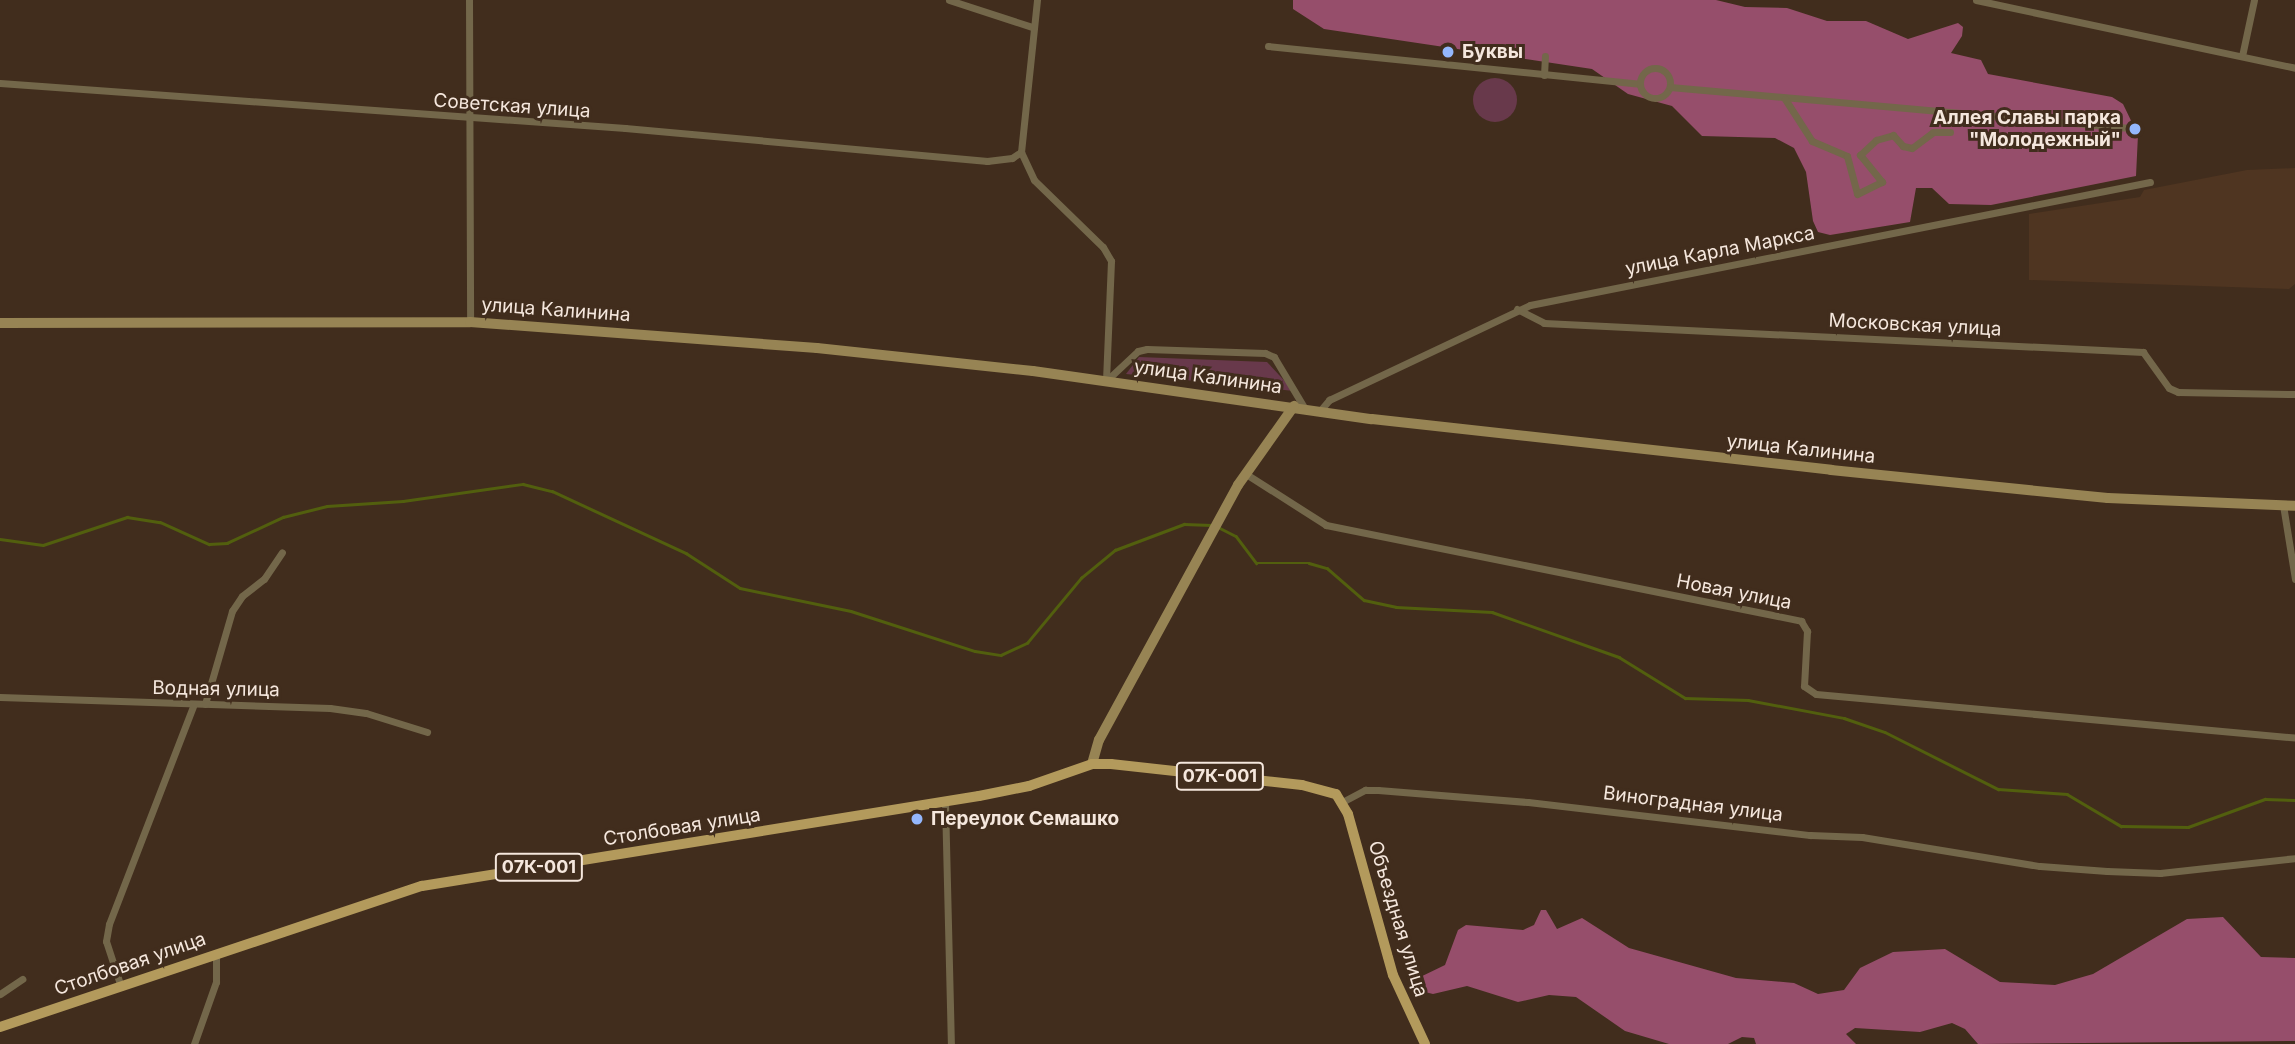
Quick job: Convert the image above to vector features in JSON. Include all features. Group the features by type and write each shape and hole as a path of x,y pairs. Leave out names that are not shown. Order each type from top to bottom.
{"main road":[{"name":"07К-001","path":"1092,764 1302,785 1336,794 1344,801"},
{"name":"Столбовая улица","path":"0,1027 422,886 945,802 1029,786 1092,764"},
{"name":"Объездная улица","path":"1344,801 1394,975 1425,1044"}],"street":[{"path":"469,0 472,120 470,322"},
{"path":"949,0 1032,27"},
{"path":"1037,0 1032,27 1021,152 1034,180 1103,247 1111,261 1107,381"},
{"path":"1976,0 2295,68"},
{"path":"2242,56 2254,0"},
{"path":"1268,46 1498,74 1544,75 1639,85 1651,99 1663,97 1670,88"},
{"path":"1544,75 1545,56"},
{"path":"1639,85 1640,77 1652,68 1666,73 1670,88"},
{"name":"Советская улица","path":"0,83 472,120 625,128 987,161 1012,158 1021,152"},
{"path":"1670,88 2138,129"},
{"path":"1785,99 1812,141 1847,156 1857,194 1882,182 1860,155 1876,140 1893,135 1903,146 1912,148 1937,130 1950,132"},
{"name":"улица Карла Маркса","path":"1319,412 1329,400 1517,309 2150,182"},
{"name":"Московская улица","path":"1517,309 1544,323 2143,352 2169,388 2178,392 2295,394"},
{"name":"улица Калинина","path":"0,323 470,322 817,348 1107,381 1294,406 1319,412 2004,488 2295,506"},
{"name":"улица Калинина","path":"1107,381 1139,351 1147,349 1265,353 1274,357 1305,409"},
{"path":"1092,764 1099,740 1222,515 1246,474 1294,406"},
{"name":"Новая улица","path":"1246,474 1326,525 1801,621 1807,631 1802,677 1804,686 1816,694 2295,738"},
{"path":"2283,505 2295,579"},
{"path":"205,704 232,611 242,596 264,579 282,552"},
{"name":"Водная улица","path":"0,697 193,706 205,704 330,708 366,713 427,732"},
{"path":"121,987 106,941 109,924 193,706"},
{"name":"Виноградная улица","path":"1344,801 1365,790 1378,790 1528,802 1810,835 1862,837 2040,866 2107,871 2160,873 2295,858"},
{"path":"945,802 951,1044"},
{"path":"194,1044 216,982 216,954"},
{"path":"0,994 22,979"}],"shaded area":[{"path":"1293,0 1716,0 1745,7 1787,8 1827,21 1866,21 1908,39 1958,23 1963,27 1962,36 1951,53 1981,60 1988,74 2112,97 2123,104 2138,135 2136,176 1991,205 1949,204 1932,188 1916,188 1910,222 1830,235 1818,232 1813,221 1806,172 1794,148 1775,138 1702,136 1672,106 1628,94 1592,69 1324,29 1293,9"},
{"path":"1495,78 1510,85 1517,100 1510,115 1495,122 1480,115 1473,100 1480,85"},
{"path":"2295,168 2295,284 2289,289 2029,280 2029,214 2140,197 2144,190 2247,170"},
{"path":"1139,357 1267,362 1294,391 1126,374"},
{"path":"1541,910 1546,910 1557,929 1582,918 1629,948 1736,978 1794,983 1818,994 1844,990 1860,968 1893,952 1945,949 2000,982 2055,985 2093,974 2187,919 2223,917 2261,957 2295,958 2295,1041 1978,1044 1965,1029 1952,1023 1920,1032 1855,1028 1846,1034 1856,1044 1756,1044 1754,1038 1742,1037 1728,1044 1669,1044 1625,1031 1576,997 1549,995 1518,1002 1467,986 1433,994 1413,989 1414,980 1445,965 1458,930 1466,925 1523,930 1534,925"}],"waterway":[{"path":"0,539 43,545 127,517 160,522 209,544 227,543 283,517 327,506 403,501 523,484 552,491 686,553 740,588 851,611 975,651 1001,655 1027,643 1081,578 1115,550 1184,524 1211,525"},
{"path":"1218,527 1236,536 1256,563 1309,563 1327,568 1364,600 1396,607 1492,612 1619,657 1685,698 1748,700 1844,718 1885,732 1998,789 2067,794 2121,826 2188,827 2265,799 2295,800"}],"place":[{"name":"Буквы","path":"1448,52"},
{"name":"Аллея Славы парка \"Молодежный\"","path":"2135,129"},
{"name":"Переулок Семашко","path":"917,819"}]}
